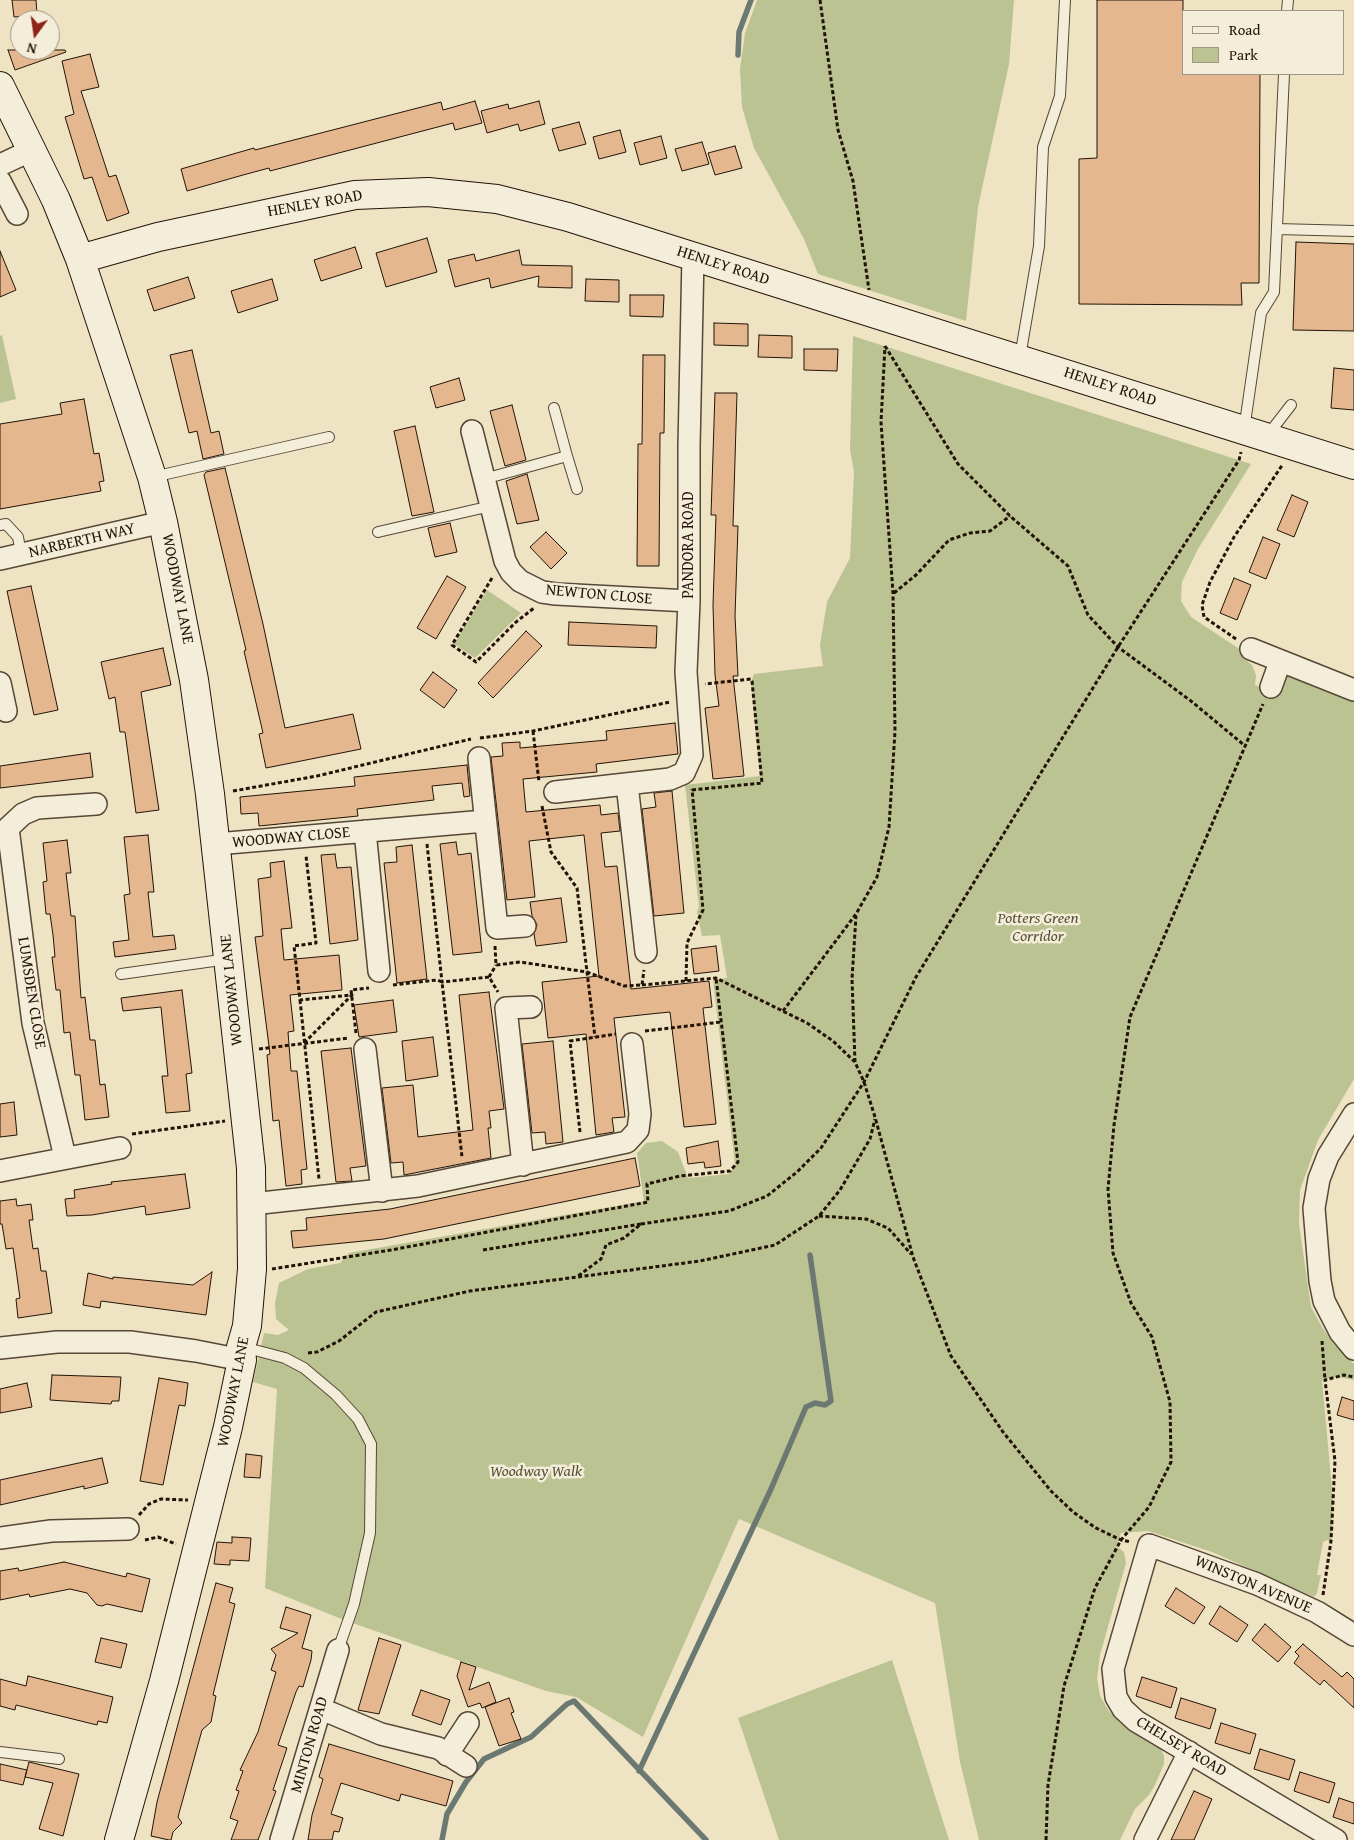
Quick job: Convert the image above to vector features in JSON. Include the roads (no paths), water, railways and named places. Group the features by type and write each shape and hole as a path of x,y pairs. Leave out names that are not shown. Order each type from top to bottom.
{"street":[{"name":"WOODWAY LANE","path":"0,86 32,150 80,259 152,477 164,522 194,680 210,794 246,1118 252,1204 252,1269 247,1326 209,1504 164,1681 119,1840"},
{"path":"0,165 32,150"},
{"path":"0,181 16,214"},
{"name":"HENLEY ROAD","path":"80,259 158,237 355,195 411,192 466,195 528,205 1020,358 1354,465"},
{"name":"PANDORA ROAD","path":"626,784 670,779 688,782 692,755 687,692 693,256"},
{"name":"NEWTON CLOSE","path":"472,431 502,549 511,572 520,580 537,590 556,594 689,601"},
{"name":"NARBERTH WAY","path":"0,558 164,522"},
{"path":"1251,649 1354,690"},
{"path":"1272,687 1280,662"},
{"path":"0,683 6,711"},
{"path":"477,748 497,928 524,926"},
{"path":"545,793 626,784 646,952"},
{"name":"LUMSDEN CLOSE","path":"65,1157 32,1014 4,827 22,814 37,808 96,804"},
{"name":"WOODWAY CLOSE","path":"216,844 485,821"},
{"name":"WOODWAY CLOSE","path":"365,831 380,981"},
{"path":"523,1165 506,1008 531,1007"},
{"path":"252,1204 382,1191 464,1177 627,1142 638,1130 640,1114 631,1038"},
{"path":"365,1049 382,1191"},
{"path":"1354,1114 1328,1156 1319,1179 1314,1208 1320,1281 1324,1301 1340,1332 1354,1350"},
{"path":"0,1171 65,1157 120,1148"},
{"path":"0,1348 57,1342 121,1342 241,1354"},
{"path":"0,1538 51,1531 135,1530"},
{"name":"WINSTON AVENUE","path":"1148,1545 1249,1581 1317,1612 1354,1635"},
{"name":"CHELSEY ROAD","path":"1148,1545 1113,1669 1113,1684 1116,1698 1136,1721 1336,1840"},
{"name":"MINTON ROAD","path":"281,1840 338,1650"},
{"path":"320,1711 331,1713 380,1734 438,1748 466,1766"},
{"path":"447,1755 468,1722"},
{"path":"1145,1840 1189,1752"}],"lane":[{"path":"1020,358 1038,246 1043,147 1060,96 1065,0"},
{"path":"1255,434 1261,313 1274,292 1284,75"},
{"path":"1277,229 1354,231"},
{"path":"1255,434 1290,405"},
{"path":"554,408 577,489"},
{"path":"152,477 329,438"},
{"path":"484,479 567,456"},
{"path":"378,532 491,506"},
{"path":"0,525 6,524 18,537 21,554"},
{"path":"120,974 229,959"},
{"path":"241,1354 285,1358 304,1368 336,1396 358,1419 371,1444 370,1533 354,1604 338,1650"},
{"path":"0,1752 59,1759"}],"waterway":[{"path":"738,55 739,32 751,0"},
{"path":"639,1771 771,1489 806,1407 815,1403 825,1405 831,1401 810,1255"},
{"path":"442,1840 447,1814 466,1782 484,1759 531,1737 567,1704 574,1701 706,1840"}],"park label":[{"name":"Potters Green Corridor","path":"1038,928"},
{"name":"Woodway Walk","path":"536,1472"}]}
